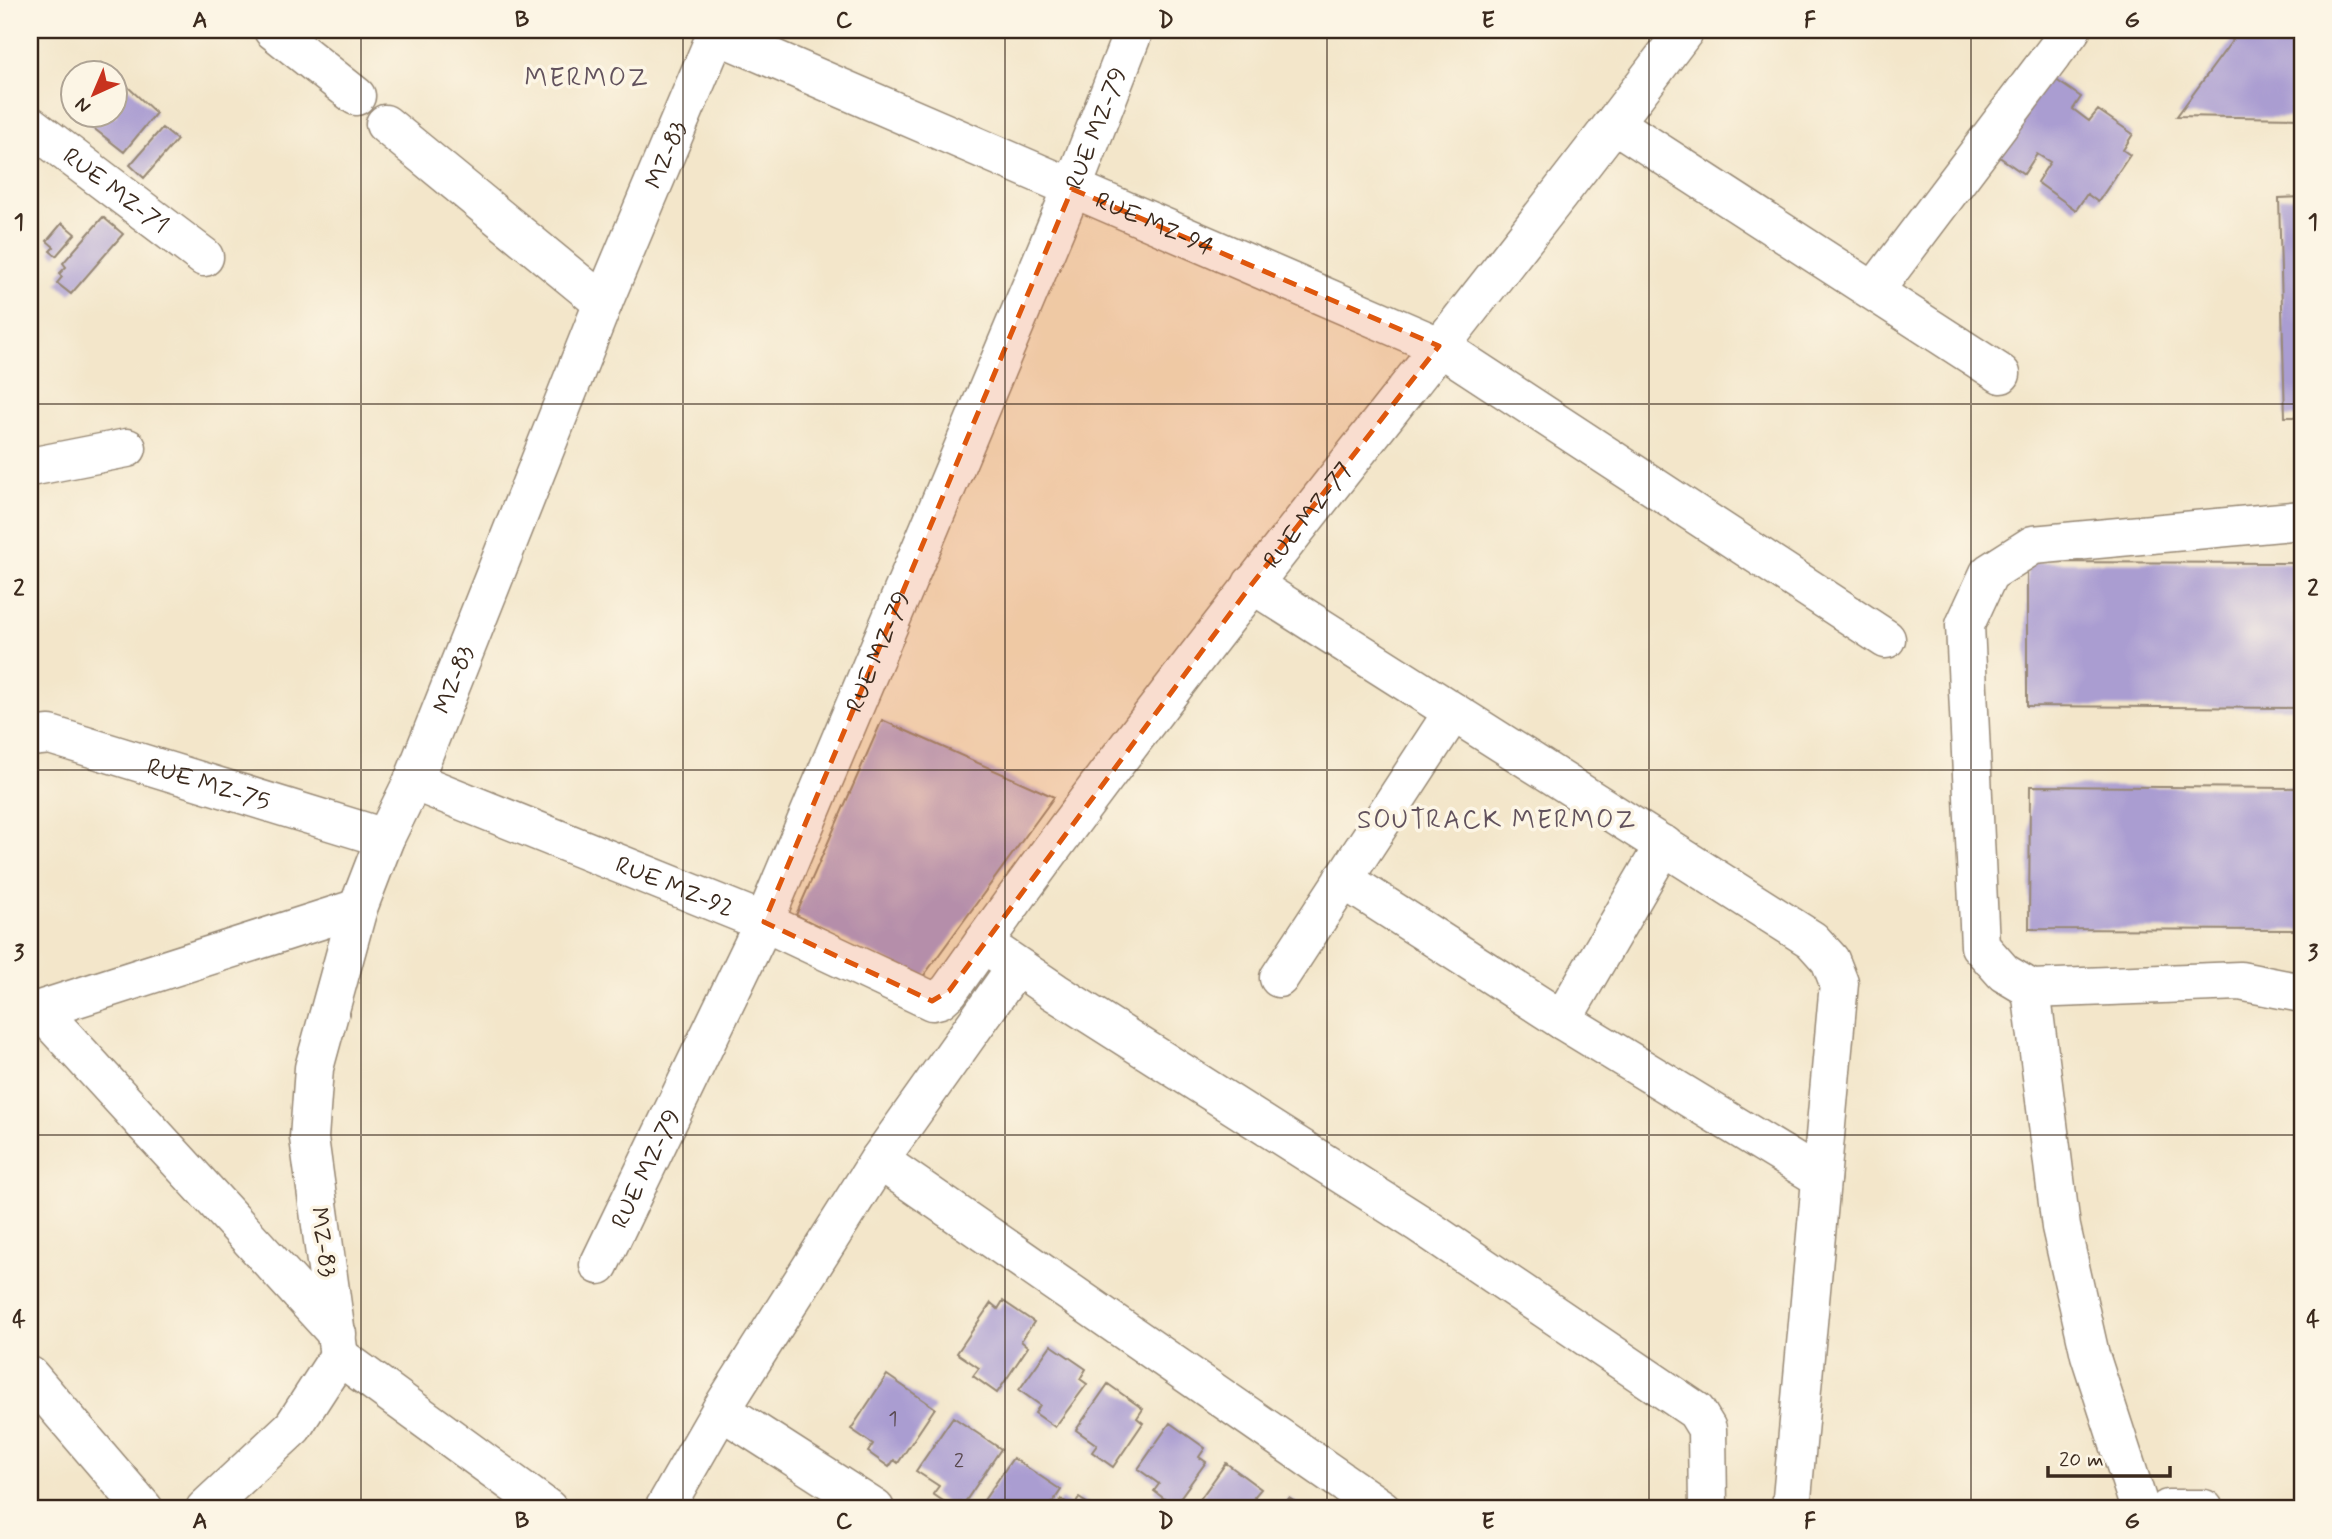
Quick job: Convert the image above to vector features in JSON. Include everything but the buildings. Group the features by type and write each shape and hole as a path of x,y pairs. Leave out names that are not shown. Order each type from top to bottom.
{"street":[{"path":"273,30 356,96"},
{"name":"RUE MZ-79","path":"599,1265 764,922 1072,189 1134,30"},
{"name":"RUE MZ-77","path":"932,1001 940,999 949,991 1252,584 1615,124 1685,30"},
{"path":"1874,291 2071,30"},
{"name":"RUE MZ-94","path":"717,32 1072,189 1439,346 1886,639"},
{"name":"MZ-83","path":"338,1345 309,1138 314,1068 358,908 386,838 413,782 604,303 717,32"},
{"path":"386,124 604,303"},
{"path":"1615,124 2001,374"},
{"name":"RUE MZ-71","path":"30,125 204,257"},
{"path":"30,467 127,448"},
{"path":"2302,520 2033,545 1989,573 1965,625 1980,946 2004,973 2031,989 2240,981 2302,993"},
{"path":"1252,584 1812,940 1830,960 1839,983 1791,1509"},
{"path":"1279,978 1453,712"},
{"name":"RUE MZ-75","path":"30,737 50,735 386,838"},
{"name":"RUE MZ-92","path":"413,782 764,922 932,1001"},
{"path":"1562,1020 1664,845"},
{"path":"1343,879 1562,1020 1821,1178"},
{"path":"358,908 35,1012 338,1345 548,1509"},
{"path":"983,943 1016,967 1420,1224 1696,1411 1707,1429 1708,1509"},
{"path":"664,1509 720,1410 879,1160 1016,967"},
{"path":"2031,989 2061,1227 2090,1355 2140,1509"},
{"path":"879,1160 1382,1509"},
{"path":"205,1509 293,1427 338,1345"},
{"path":"30,1376 144,1509"},
{"path":"720,1410 875,1509"},
{"path":"2168,1509 2204,1509"}],"highlighted area":[{"path":"1072,189 1439,346 1252,584 949,991 932,1001 764,922"}],"district":[{"name":"MERMOZ","path":"587,77"},
{"name":"SOUTRACK MERMOZ","path":"1497,819"}]}
